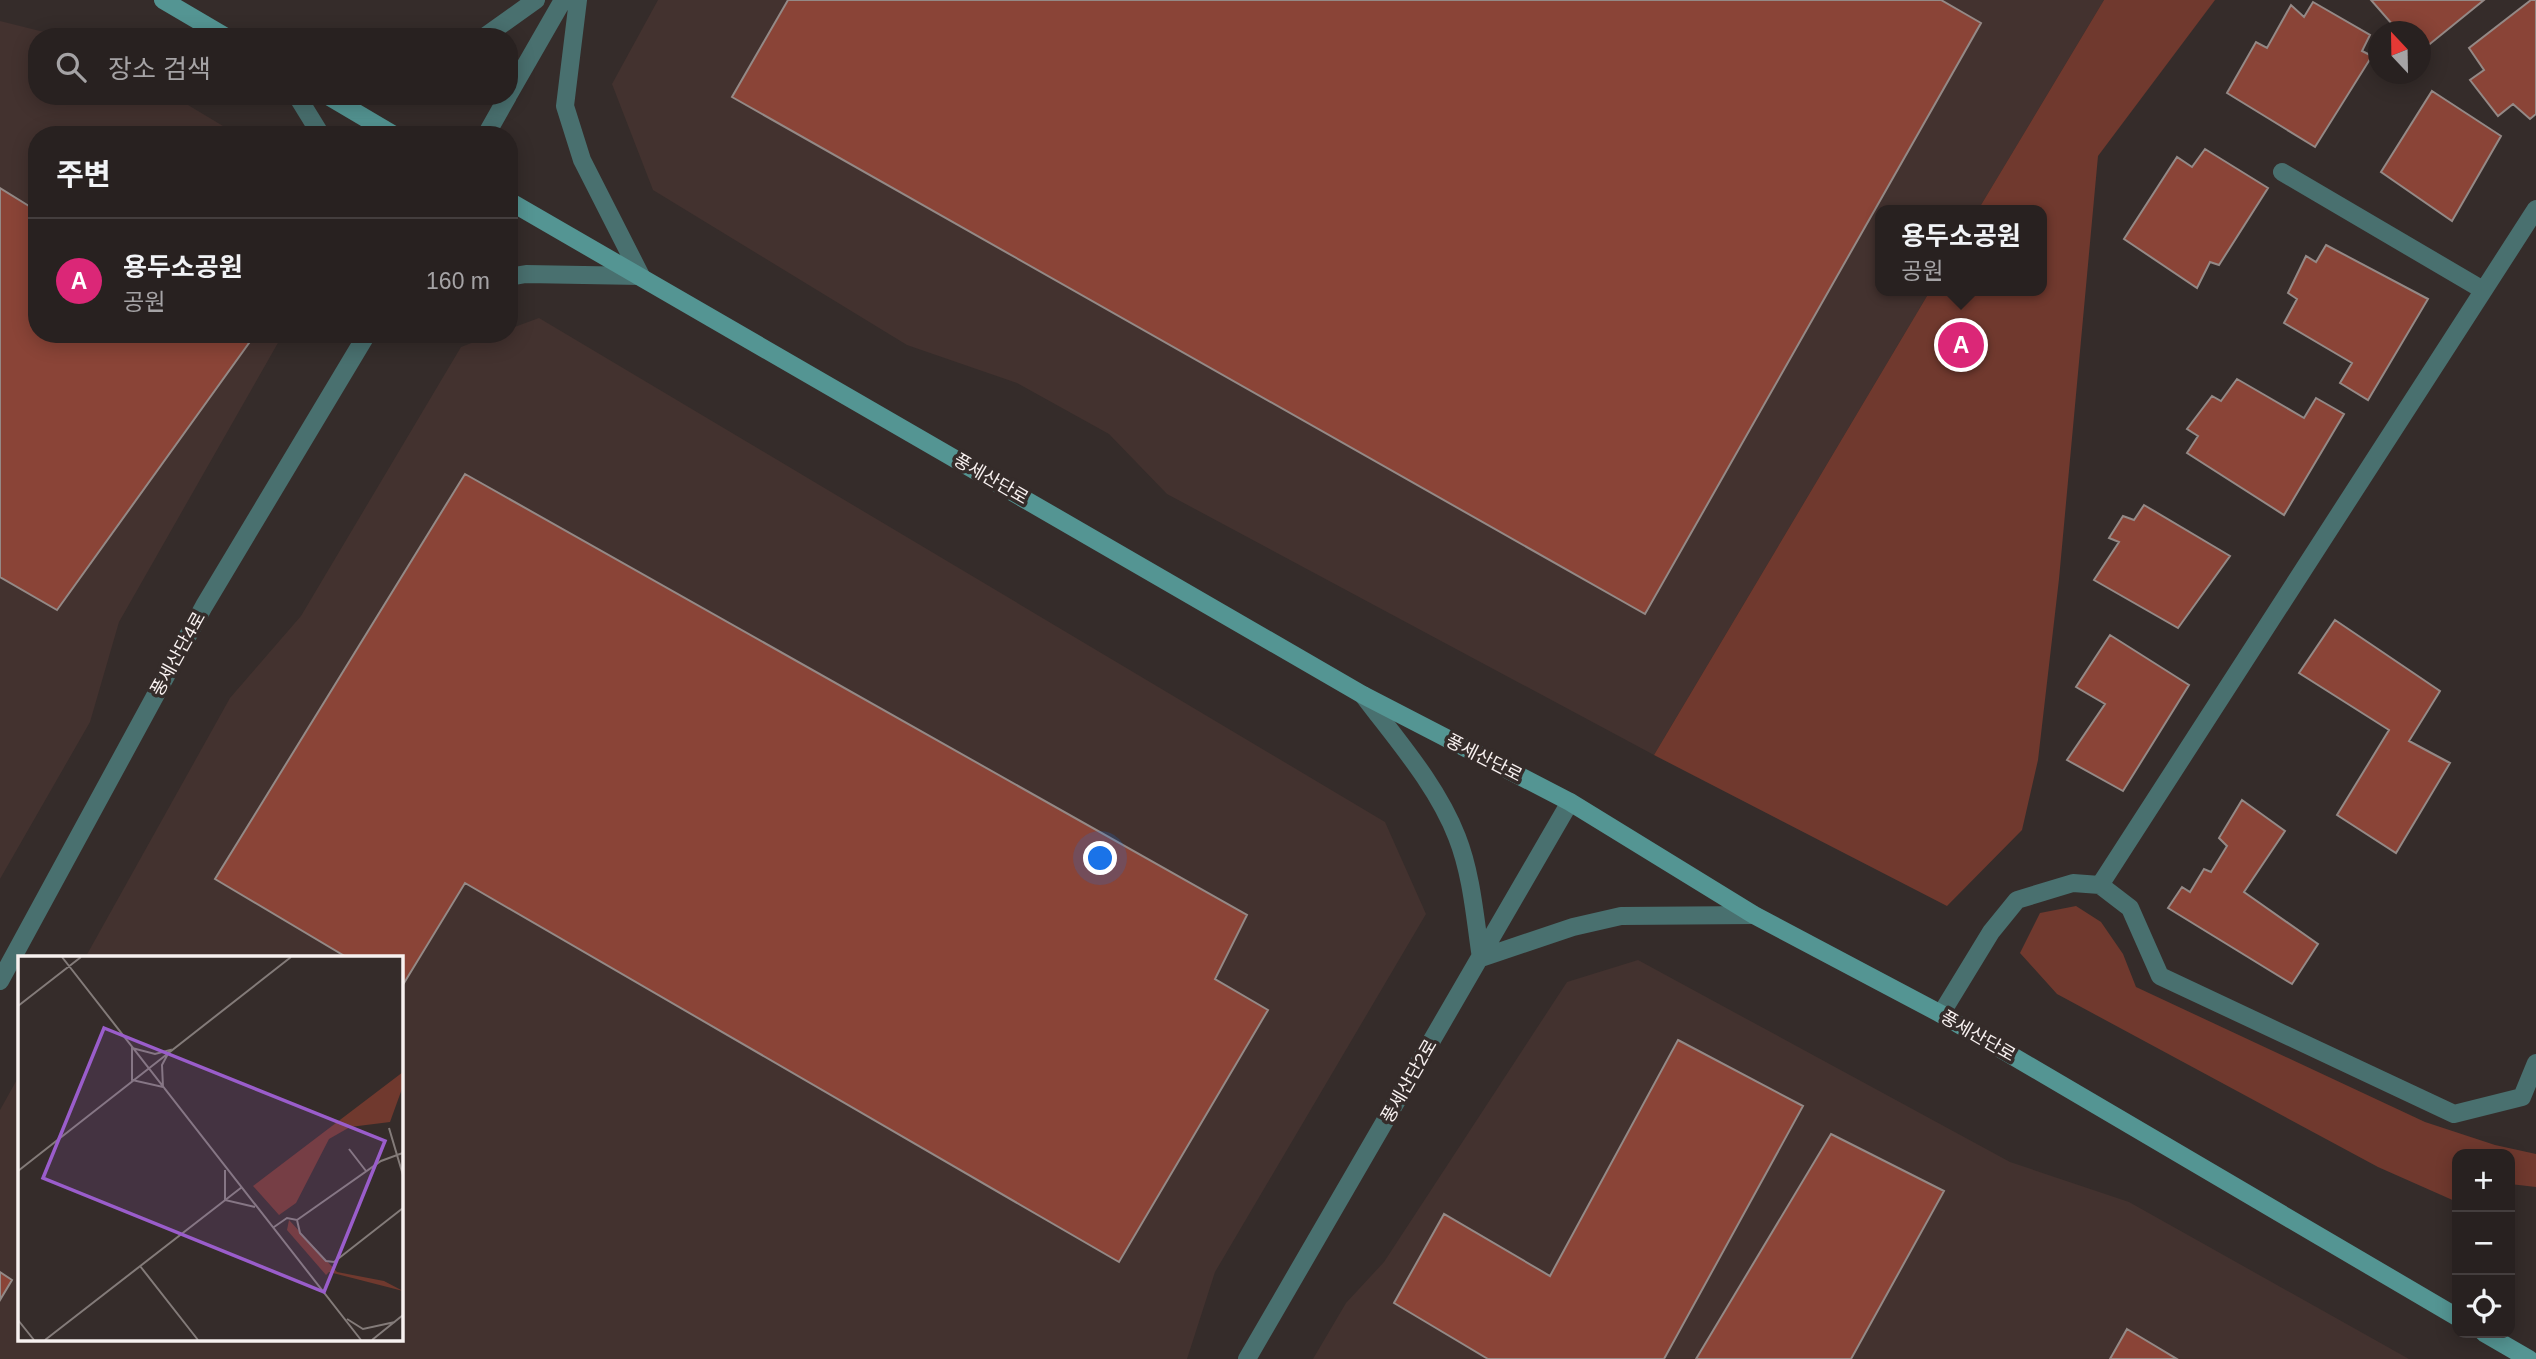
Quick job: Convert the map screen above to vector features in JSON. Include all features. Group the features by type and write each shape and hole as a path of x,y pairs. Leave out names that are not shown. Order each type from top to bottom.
{"street":[{"path":"163,0 211,28"},
{"path":"497,28 536,0"},
{"path":"518,79 563,0"},
{"path":"518,275 641,276 582,160 565,106 578,0"},
{"path":"303,105 316,126"},
{"path":"343,105 379,126"},
{"path":"491,126 503,105"},
{"path":"2282,172 2483,290"},
{"name":"풍세산단로","path":"518,206 1363,695 1570,802 1754,915 1941,1014 2452,1314"},
{"path":"2100,885 2536,209"},
{"name":"풍세산단4로","path":"0,981 204,606 363,343"},
{"path":"1363,695 1430,785 1457,838 1472,897 1481,958 1573,927 1621,916 1754,915"},
{"name":"풍세산단2로","path":"1247,1359 1570,802"},
{"path":"1941,1014 1991,932 2017,900 2073,883 2100,885 2130,908 2160,976 2454,1114 2522,1097 2536,1063"},
{"path":"2493,1338 2529,1359"}],"shaded area":[{"path":"658,0 2104,0 1981,205 1875,205 1875,296 1927,296 1654,755 1167,494 1109,434 1017,383 907,345 653,190 612,84"},
{"path":"2104,0 2215,0 2098,156 2059,579 2038,760 2022,830 1947,906 1654,755 1927,296 2047,296 2047,205 1981,205"},
{"path":"0,21 28,28 28,105 188,105 223,126 28,126 28,343 278,343 119,622 90,722 0,879"},
{"path":"539,318 1385,822 1426,914 1215,1272 1187,1359 0,1359 0,1110 18,1078 18,1342 402,1342 402,956 86,956 230,698 301,616 461,347 471,343 518,343 518,326"},
{"path":"2076,906 2101,922 2123,954 2136,987 2425,1122 2513,1149 2452,1149 2452,1200 2378,1167 2057,994 2020,953 2040,913"},
{"path":"1638,960 2010,1162 2129,1202 2409,1359 1313,1359 1346,1303 1384,1262 1567,982"},
{"path":"2515,1149 2536,1154 2536,1187 2515,1185"}],"building":[{"path":"788,0 1941,0 1981,23 1878,205 1875,205 1875,209 1645,614 732,97"},
{"path":"2371,0 2484,0 2431,43 2431,21 2389,21"},
{"path":"2531,0 2536,0 2536,114 2530,119 2513,104 2498,116 2470,80 2484,70 2469,48"},
{"path":"2313,2 2368,34 2362,51 2368,54 2368,62 2315,147 2227,93 2256,42 2267,48 2291,5 2304,17"},
{"path":"2432,91 2501,136 2452,221 2381,172"},
{"path":"2205,149 2268,188 2219,265 2210,262 2197,288 2124,239 2177,157 2192,167"},
{"path":"0,188 28,205 28,343 249,343 57,610 0,577"},
{"path":"2326,245 2428,299 2368,400 2340,383 2352,363 2284,323 2297,299 2288,293 2306,256 2316,262"},
{"path":"2237,379 2304,418 2316,398 2344,414 2284,515 2187,453 2198,436 2187,429 2212,396 2221,401"},
{"path":"465,474 1247,915 1215,979 1268,1010 1119,1262 465,883 402,986 402,956 345,956 215,879"},
{"path":"2144,505 2230,556 2178,628 2094,580 2119,542 2109,538 2123,516 2134,520"},
{"path":"2335,620 2440,691 2409,741 2450,763 2396,853 2337,815 2389,730 2299,673"},
{"path":"2110,635 2189,685 2123,791 2067,760 2105,704 2076,687"},
{"path":"2242,800 2285,831 2244,892 2318,944 2292,984 2168,908 2182,887 2190,892 2204,869 2211,872 2227,846 2219,838"},
{"path":"1678,1040 1803,1106 1664,1359 1488,1359 1394,1303 1444,1214 1550,1276"},
{"path":"1831,1134 1944,1191 1851,1359 1696,1359"},
{"path":"0,1272 12,1280 0,1300"},
{"path":"2127,1329 2177,1359 2110,1359"}],"place":[{"name":"용두소공원","path":"1961,345"}]}
